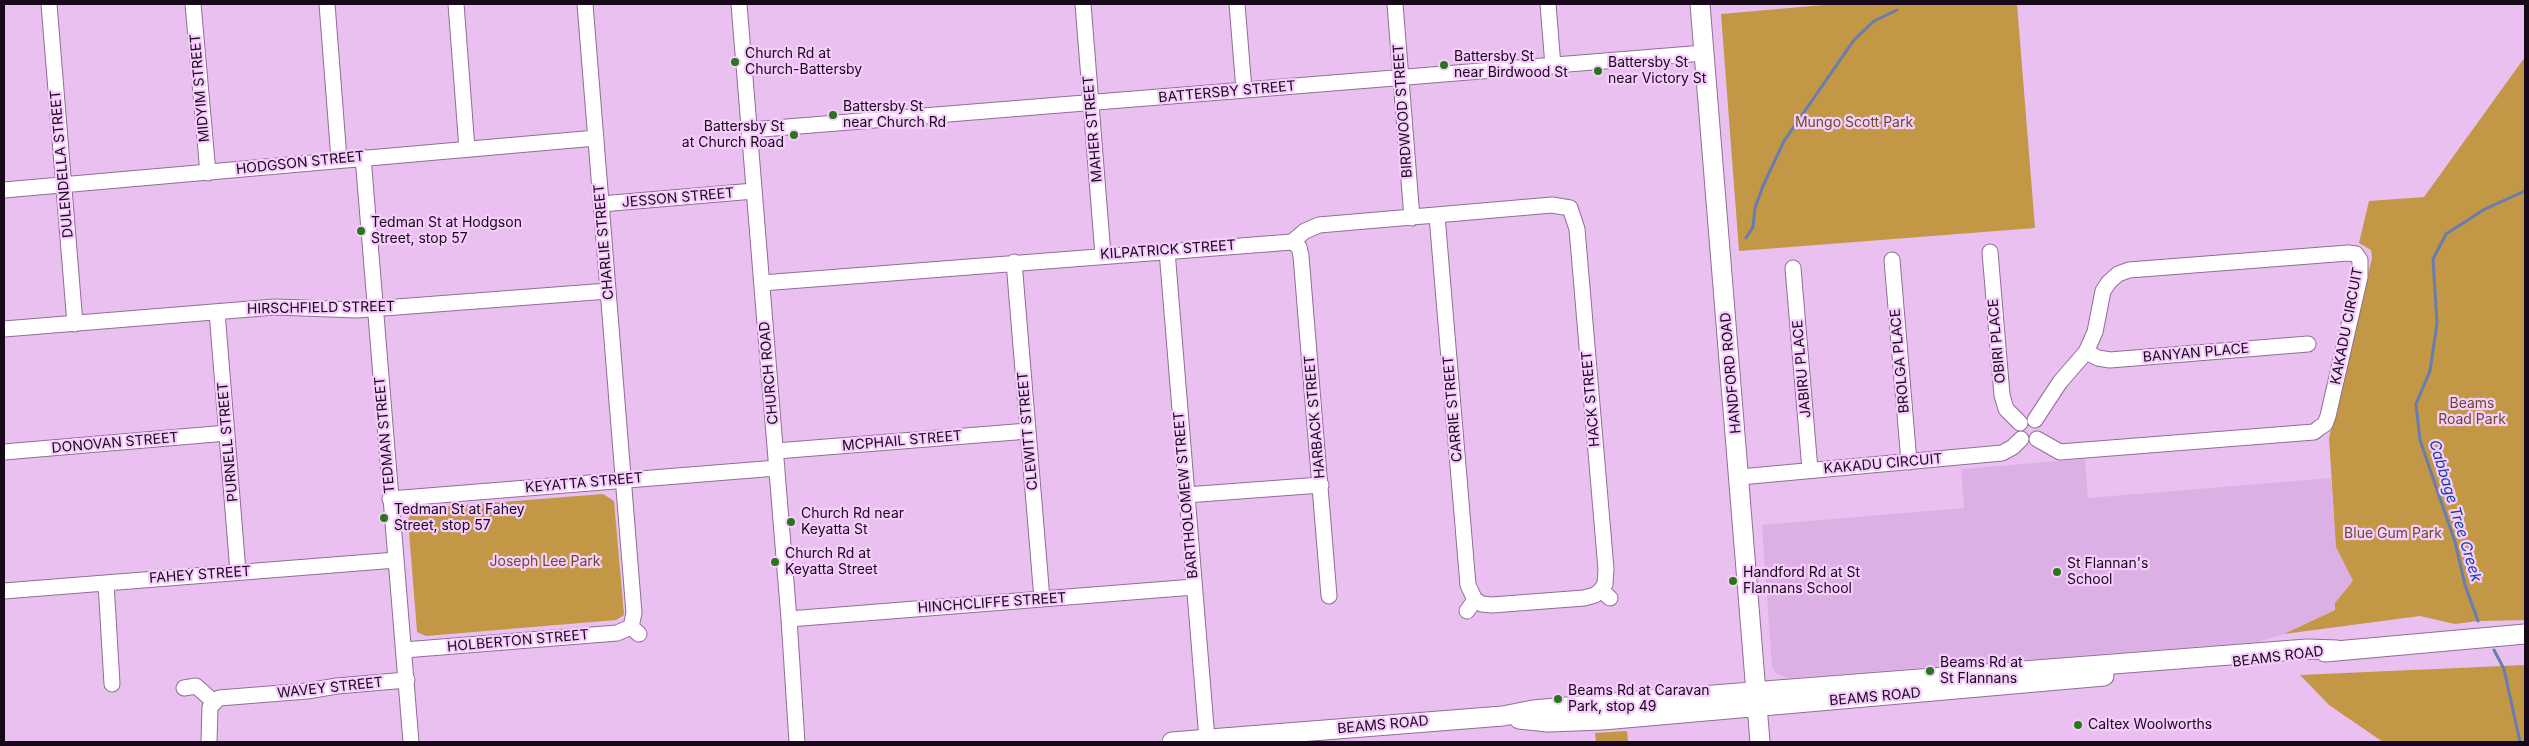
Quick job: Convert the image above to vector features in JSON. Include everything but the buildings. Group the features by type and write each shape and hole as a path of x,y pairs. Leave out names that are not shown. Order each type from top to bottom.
{"main road":[{"name":"HANDFORD ROAD","path":"1700,4 1740,477 1760,742"},
{"name":"BEAMS ROAD","path":"1172,742 1503,716 1538,709 1757,700 2076,680 2337,650 2525,634"}],"street":[{"name":"DULENDELLA STREET","path":"49,4 75,324"},
{"name":"MIDYIM STREET","path":"193,4 208,173"},
{"path":"327,4 339,159"},
{"path":"456,4 467,149"},
{"name":"CHARLIE STREET","path":"585,4 624,480"},
{"name":"CHURCH ROAD","path":"739,4 776,451 797,742"},
{"name":"MAHER STREET","path":"1083,4 1103,255"},
{"path":"1237,4 1244,90"},
{"name":"BIRDWOOD STREET","path":"1395,4 1412,218"},
{"path":"1548,4 1553,66"},
{"name":"BATTERSBY STREET","path":"750,130 1704,54"},
{"name":"HODGSON STREET","path":"4,190 208,173 339,159 596,138"},
{"name":"TEDMAN STREET","path":"363,157 411,742"},
{"name":"JESSON STREET","path":"601,204 754,191"},
{"name":"HACK STREET","path":"1437,216 1552,205 1570,208 1576,229 1606,569 1606,594"},
{"path":"1292,242 1305,231 1319,225 1437,216"},
{"name":"CARRIE STREET","path":"1437,216 1471,605 1575,599 1606,594"},
{"name":"KILPATRICK STREET","path":"762,283 1103,255 1292,242"},
{"name":"HARBACK STREET","path":"1292,242 1298,246 1300,252 1329,596"},
{"name":"BARTHOLOMEW STREET","path":"1167,251 1206,740"},
{"name":"OBIRI PLACE","path":"1990,252 2002,395 2006,409 2020,423"},
{"name":"KAKADU CIRCUIT","path":"2036,420 2060,382 2086,352 2095,332 2103,291 2108,282 2129,270 2348,253 2356,254 2360,260 2360,276 2328,416 2325,424 2314,432 2060,452 2037,439"},
{"name":"BROLGA PLACE","path":"1892,260 1909,462"},
{"name":"CLEWITT STREET","path":"1014,262 1042,599"},
{"name":"JABIRU PLACE","path":"1793,268 1810,470"},
{"name":"HIRSCHFIELD STREET","path":"4,329 286,307 344,310 375,309 608,291"},
{"name":"PURNELL STREET","path":"217,312 238,572"},
{"name":"BANYAN PLACE","path":"2086,352 2098,358 2110,360 2308,344"},
{"path":"2025,419 2036,420 2041,429 2037,439 2031,442 2021,439 2017,429 2020,423 2025,419"},
{"name":"MCPHAIL STREET","path":"776,451 1028,431"},
{"name":"DONOVAN STREET","path":"4,452 227,433"},
{"name":"KAKADU CIRCUIT","path":"1740,477 2002,453 2013,447 2021,439"},
{"name":"KEYATTA STREET","path":"390,499 777,468"},
{"name":"HOLBERTON STREET","path":"404,650 635,631 624,480"},
{"path":"1186,495 1321,485"},
{"name":"FAHEY STREET","path":"4,591 396,560"},
{"path":"106,583 112,684"},
{"name":"HINCHCLIFFE STREET","path":"789,619 1194,587"},
{"name":"WAVEY STREET","path":"214,701 218,698 407,680"},
{"path":"184,688 196,686 214,701 209,714 209,742"}],"shaded area":[{"name":"St Flannan's School","path":"2085,459 2088,498 2331,478 2336,547 2361,597 2284,634 2258,642 1789,678 1777,674 1772,667 1762,525 1964,508 1961,469"}],"green space":[{"name":"Mungo Scott Park","path":"1835,4 2017,4 2035,228 1739,251 1721,14"},
{"path":"2525,57 2525,620 2478,621 2455,624 2420,616 2284,634 2335,610 2335,603 2353,581 2336,547 2329,438 2372,258 2371,250 2359,243 2369,201 2424,197"},
{"name":"Joseph Lee Park","path":"603,494 614,501 624,615 616,620 426,636 417,632 408,519 416,509"},
{"path":"2525,665 2525,742 2383,742 2329,705 2300,675"},
{"path":"1627,731 1628,742 1596,742 1595,733"}],"waterway":[{"path":"1746,238 1753,227 1755,208 1763,186 1784,141 1854,40 1874,21 1897,10"},
{"name":"Cabbage Tree Creek","path":"2478,621 2465,585 2455,542 2420,440 2416,404 2430,371 2437,323 2433,259 2446,234 2485,209 2525,191"},
{"name":"Cabbage Tree Creek","path":"2494,650 2504,669 2520,742"}],"place":[{"name":"Church Rd at Church-Battersby","path":"735,62"},
{"name":"Battersby St near Birdwood St","path":"1444,65"},
{"name":"Battersby St near Victory St","path":"1598,71"},
{"name":"Battersby St near Church Rd","path":"833,115"},
{"name":"Battersby St at Church Road","path":"794,135"},
{"name":"Tedman St at Hodgson Street, stop 57","path":"361,231"},
{"name":"Tedman St at Fahey Street, stop 57","path":"384,518"},
{"name":"Church Rd near Keyatta St","path":"791,522"},
{"name":"Church Rd at Keyatta Street","path":"775,562"},
{"name":"St Flannan's School","path":"2057,572"},
{"name":"Handford Rd at St Flannans School","path":"1733,581"},
{"name":"Beams Rd at St Flannans","path":"1930,671"},
{"name":"Beams Rd at Caravan Park, stop 49","path":"1558,699"},
{"name":"Caltex Woolworths","path":"2078,725"}],"park label":[{"name":"Beams Road Park","path":"2472,412"},
{"name":"Blue Gum Park","path":"2393,534"}]}
